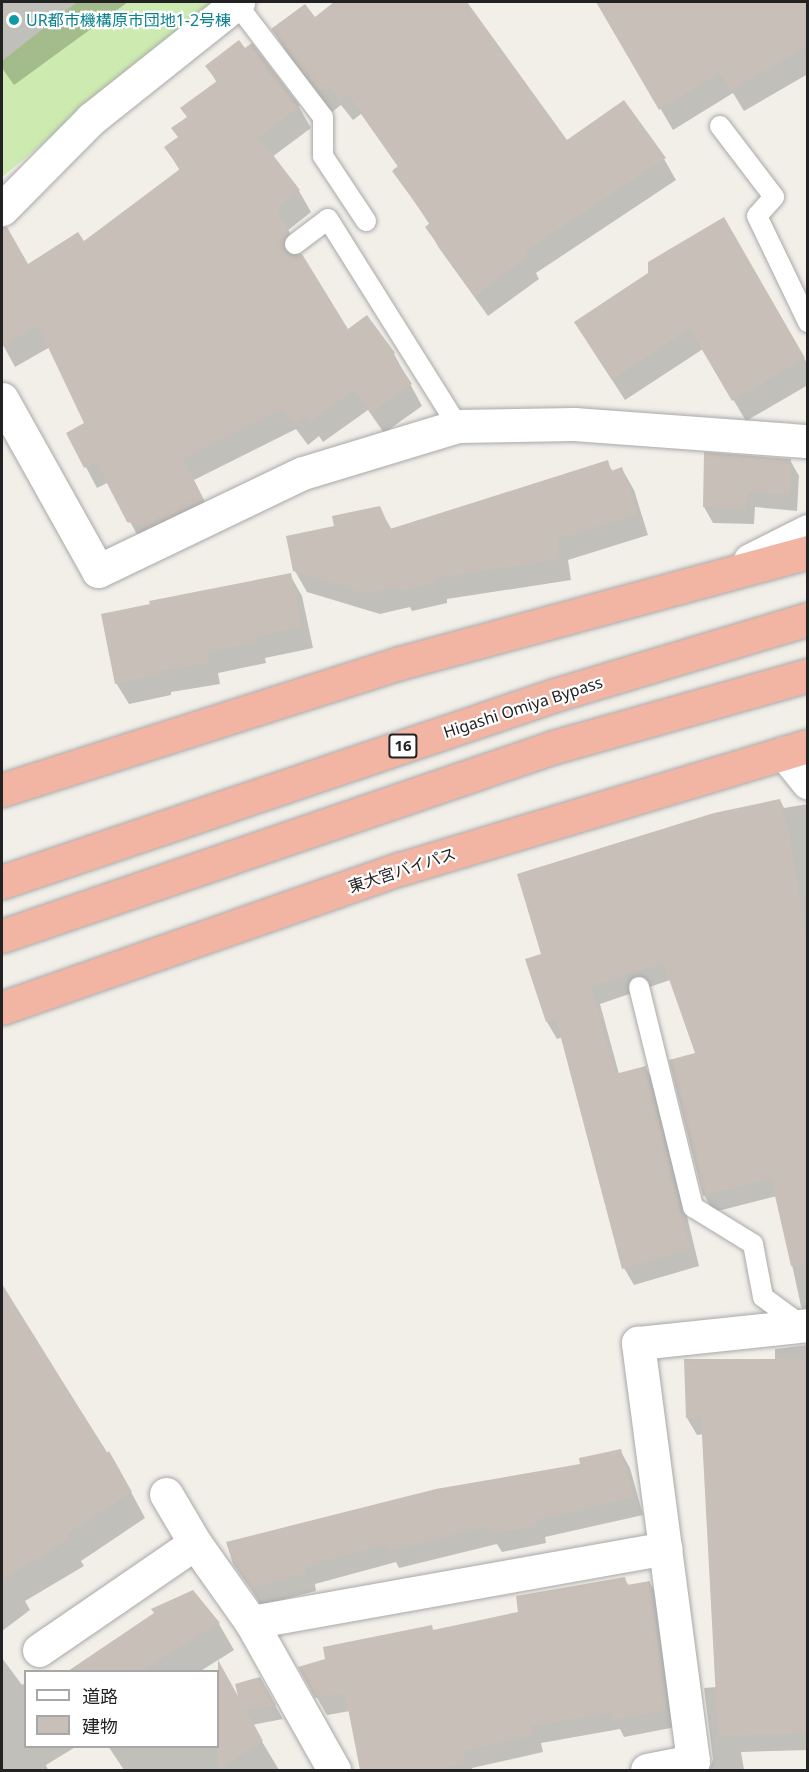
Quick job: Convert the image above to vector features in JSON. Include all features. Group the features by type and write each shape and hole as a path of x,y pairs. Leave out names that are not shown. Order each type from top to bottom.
{"highway":[{"path":"2,790 400,663 807,552"},
{"name":"Higashi Omiya Bypass","path":"2,882 555,695 807,619"},
{"path":"2,936 554,747 807,675"},
{"name":"東大宮バイパス","path":"2,1008 400,869 796,750"}],"street":[{"path":"2,209 91,119 237,2"},
{"path":"2,399 98,571 303,473 458,426 574,424 807,441"},
{"path":"714,578 807,531"},
{"path":"796,750 807,783"},
{"path":"647,1770 693,1761 638,1343 804,1325"},
{"path":"166,1494 195,1543 251,1622 334,1770"},
{"path":"39,1650 195,1543"},
{"path":"251,1622 665,1548"}],"lane":[{"path":"237,2 323,117 322,156 366,221"},
{"path":"720,126 774,197 757,216 807,322"},
{"path":"295,244 328,219 458,426"},
{"path":"639,987 693,1207 753,1244 762,1297 804,1325"}],"green space":[{"path":"77,2 216,2 2,177 2,61"}],"building":[{"path":"334,2 467,2 567,140 624,100 666,158 525,252 528,257 475,296 425,227 430,223 392,171 398,166 348,94 340,100 328,85 319,92 271,29 305,4 315,17"},
{"path":"596,2 807,2 807,46 731,91 720,73 659,110"},
{"path":"239,40 245,48 252,43 300,106 259,137 300,190 276,209 290,233 284,240 285,251 291,255 302,254 348,329 367,315 395,353 393,355 412,384 371,413 354,390 310,422 306,416 295,425 283,409 183,459 204,500 146,527 127,522 96,462 84,468 66,433 84,423 38,326 2,347 2,227 7,227 28,264 78,232 84,241 180,169 164,147 178,137 171,128 187,117 180,108 217,81 205,66"},
{"path":"724,217 805,358 732,401 690,329 612,380 574,322 648,273 648,262"},
{"path":"704,452 791,459 789,495 747,492 746,509 703,507"},
{"path":"608,460 611,471 622,467 637,514 557,539 560,559 436,578 436,582 399,591 398,587 367,593 293,571 286,536 334,526 332,516 380,506 390,529"},
{"path":"291,573 302,627 254,637 255,642 207,652 209,663 160,671 160,674 115,684 101,614 150,604 149,601"},
{"path":"780,799 790,838 807,943 807,1265 791,1266 771,1178 703,1196 669,1060 695,1053 663,962 591,987 615,1074 646,1066 690,1249 622,1269 556,1019 546,1022 525,959 541,954 517,874 714,813"},
{"path":"2,1284 107,1453 109,1451 132,1492 67,1534 70,1539 2,1580"},
{"path":"684,1359 807,1359 807,1733 718,1736 701,1417 686,1418"},
{"path":"621,1449 633,1497 536,1520 537,1526 490,1534 486,1527 388,1551 386,1544 306,1566 307,1573 250,1588 233,1564 226,1542 436,1489 580,1464 579,1458"},
{"path":"625,1577 627,1585 650,1581 667,1710 613,1720 612,1712 532,1726 534,1735 463,1751 465,1764 432,1770 360,1770 345,1693 315,1698 298,1667 325,1659 323,1647 432,1625 433,1630 518,1612 516,1596"},
{"path":"193,1590 220,1623 143,1670 69,1670 154,1613 151,1609"},
{"path":"218,1660 238,1696 235,1684 260,1677 276,1705 246,1710 263,1741 218,1770 219,1670"}],"place":[{"name":"UR都市機構原市団地1-2号棟","path":"14,20"}]}
